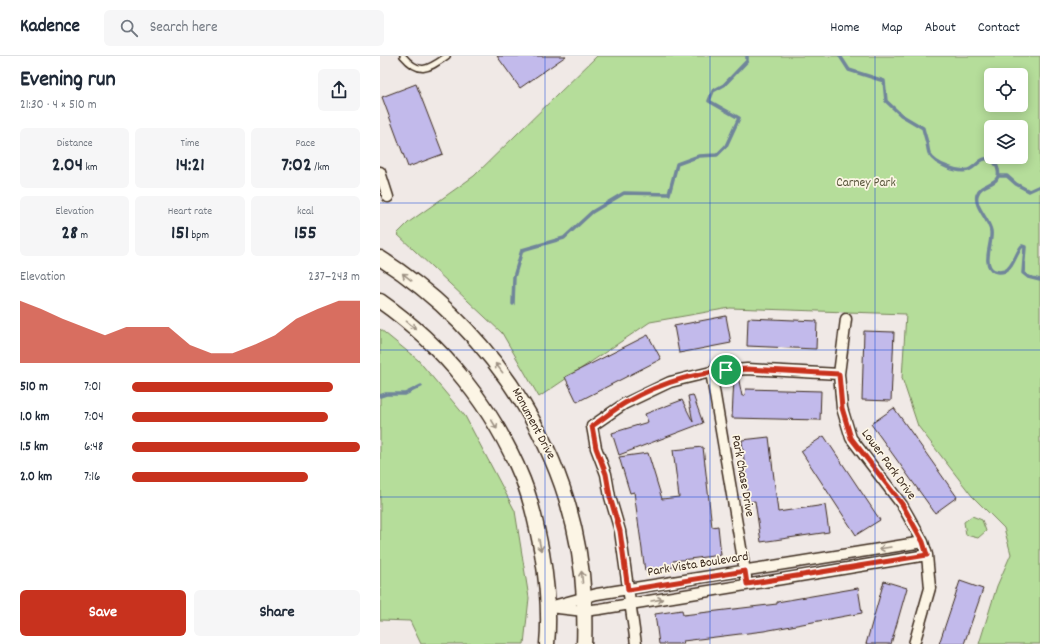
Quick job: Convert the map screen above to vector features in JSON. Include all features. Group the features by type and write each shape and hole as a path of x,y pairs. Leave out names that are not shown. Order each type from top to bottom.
{"main road":[{"name":"Monument Drive","path":"380,258 426,292 471,334 502,372 529,412 545,443 567,500 583,577 584,644"},
{"path":"380,301 416,329 448,362 483,405 507,446 523,480 531,506 545,571 549,607 547,644"}],"street":[{"path":"380,172 388,198"},
{"name":"Lower Park Drive","path":"846,319 839,374 842,408 851,438 902,504 923,542 927,555 930,588 914,644"},
{"path":"636,644 620,531 610,497 606,474 596,448 592,426 624,404 670,382 711,372 747,369 839,374"},
{"name":"Park Chase Drive","path":"711,372 747,584"},
{"name":"Park Vista Boulevard","path":"584,604 628,590 923,542"},
{"name":"Park Vista Boulevard","path":"549,607 584,604 630,604 927,555"}],"lane":[{"path":"403,56 410,65 419,69 432,66 447,56"}],"green space":[{"name":"Carney Park","path":"597,56 1040,56 1040,644 979,644 997,586 1011,554 1004,528 972,496 918,426 902,378 906,314 730,308 650,322 539,397 502,333 397,234 409,222 474,176"},
{"path":"380,329 418,360 465,416 515,511 529,598 524,644 421,644 410,621 380,620"},
{"path":"972,516 982,520 986,531 978,538 966,535 964,522"}],"building":[{"path":"497,56 566,56 520,88"},
{"path":"416,84 443,154 408,167 382,97"},
{"path":"726,316 731,343 679,353 674,326"},
{"path":"748,318 817,321 816,349 747,346"},
{"path":"864,331 894,332 891,401 862,400"},
{"path":"648,335 661,359 577,402 565,377"},
{"path":"738,376 742,396 745,395 746,389 821,391 820,420 732,418 734,377"},
{"path":"693,395 703,423 619,455 612,433 648,422 645,414 682,400 693,422 688,396"},
{"path":"894,408 957,497 935,513 871,424"},
{"path":"824,436 880,520 856,535 801,451"},
{"path":"769,437 778,512 825,505 829,532 761,542 755,501 748,502 742,440"},
{"path":"703,447 712,527 718,526 721,555 673,561 673,567 645,571 634,492 630,493 619,457 648,453 662,499 679,497 673,450"},
{"path":"884,581 907,588 891,644 866,644"},
{"path":"960,581 983,589 964,644 939,644"},
{"path":"858,588 862,613 764,631 683,641 684,644 659,644 655,614 682,610 683,615 777,604 777,602"}],"waterway":[{"path":"513,304 514,277 522,250 564,238 592,212 624,193 669,194 677,164 699,156 717,155 726,146 739,118 709,101 713,91 724,85 747,61 747,56"},
{"path":"840,56 849,70 884,81 886,101 901,115 923,128 929,154 937,162 947,167 964,171 971,169 984,159 991,160 995,163 998,170 997,179 982,188 977,195 978,204 990,226 991,231 988,263 990,268 994,271 1005,271 1010,267 1022,246 1025,247 1023,273 1028,277 1040,280"},
{"path":"998,176 1007,176 1016,184 1029,191 1040,186"},
{"path":"380,396 386,394 405,394 421,386"}],"route":[{"path":"747,369 839,374 842,408 851,438 902,504 923,542 927,555 747,584 745,571 628,590 620,531 610,497 606,474 596,448 592,426 624,404 670,382 726,370 747,369"}]}
